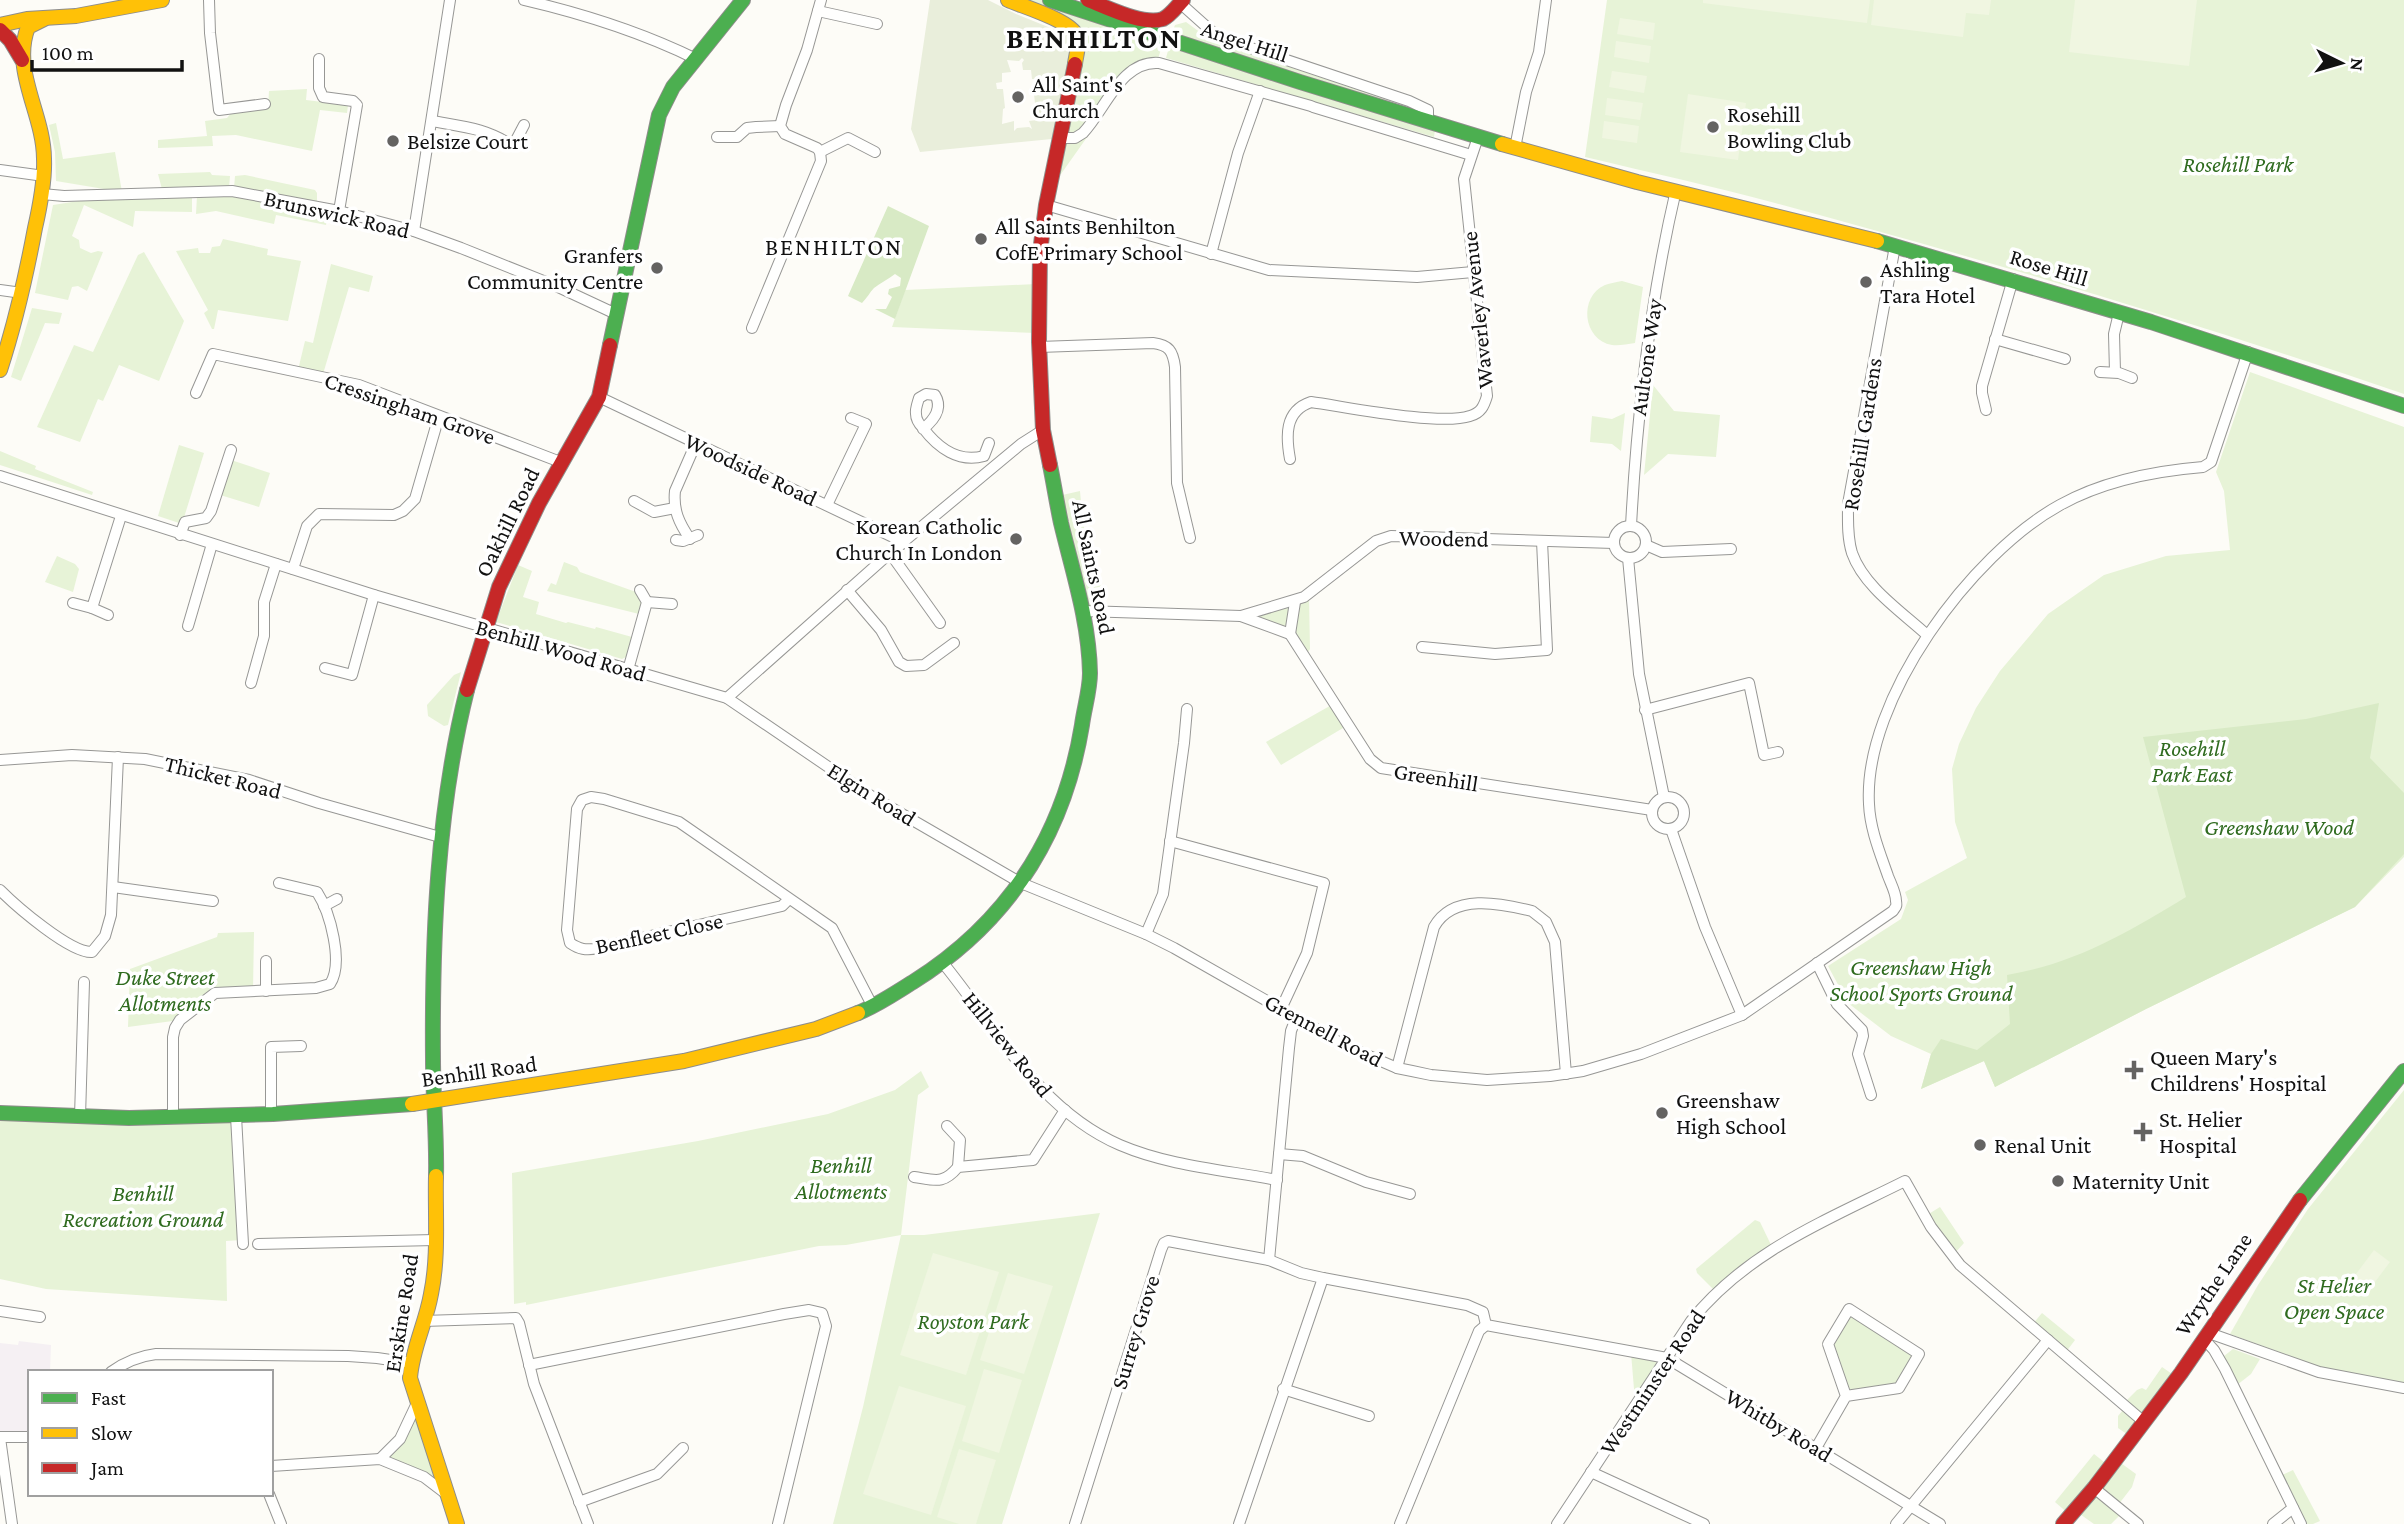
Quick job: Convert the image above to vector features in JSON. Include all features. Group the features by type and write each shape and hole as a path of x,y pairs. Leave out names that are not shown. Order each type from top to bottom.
{"street":[{"path":"24,64 0,28 25,19 76,16 162,0"},
{"path":"209,0 219,110 265,104"},
{"path":"414,231 450,0"},
{"path":"524,0 620,27 657,40 696,59"},
{"name":"Oakhill Road","path":"433,1102 434,955 440,837 456,732 484,628 518,545 599,397 659,115 673,87 743,0"},
{"name":"All Saints Road","path":"943,963 982,928 1021,883 1061,808 1077,754 1090,675 1084,611 1061,522 1043,430 1039,347 1040,252 1046,205 1076,60 1076,33 1064,23 1008,0"},
{"name":"Angel Hill","path":"1050,0 1185,46 1428,122 1676,190"},
{"name":"Angel Hill","path":"1088,0 1138,17 1157,20 1168,16 1181,1 1218,37 1409,101 1428,110 1428,122"},
{"path":"1515,148 1526,92 1539,52 1546,0"},
{"path":"752,328 821,161 820,152 813,145 785,134 780,127 820,6 877,24"},
{"path":"0,370 22,293 42,194 44,152 24,64 22,43 28,27 44,19"},
{"path":"319,59 320,89 323,97 353,101 357,105 339,211"},
{"path":"1061,138 1075,138 1083,133 1130,71 1150,62 1260,91 1471,155"},
{"path":"1212,254 1240,144 1260,91"},
{"path":"432,121 481,130 513,146 524,125"},
{"path":"717,137 737,137 747,128 780,127"},
{"name":"Waverley Avenue","path":"1290,460 1286,438 1288,425 1302,405 1311,402 1431,418 1457,418 1478,412 1484,406 1487,396 1464,179 1478,137"},
{"path":"820,152 848,138 875,152"},
{"path":"0,170 44,176"},
{"name":"Rose Hill","path":"1676,190 2012,279 2248,352 2404,406"},
{"name":"Aultone Way","path":"1631,526 1637,428 1646,346 1660,260 1676,190"},
{"name":"Brunswick Road","path":"42,194 64,196 244,192 339,211 414,231 511,267 616,314"},
{"path":"1046,205 1269,270 1417,277 1473,272"},
{"name":"Rosehill Gardens","path":"1895,246 1848,503 1848,531 1852,552 1860,569 1873,585 1927,635"},
{"path":"1986,410 1982,393 2012,279"},
{"path":"0,290 22,293"},
{"path":"2115,372 2114,334 2119,313"},
{"path":"1996,339 2065,359"},
{"path":"1039,347 1153,343 1170,348 1175,367 1177,483 1190,538"},
{"path":"1927,635 1960,592 1999,551 2059,506 2081,495 2138,476 2203,467 2211,462 2248,352"},
{"name":"Cressingham Grove","path":"196,393 213,354 359,385 563,463"},
{"path":"2100,372 2115,372 2132,377"},
{"name":"Woodside Road","path":"599,397 893,537 902,544"},
{"path":"293,569 307,526 319,514 394,514 408,507 415,499 439,416"},
{"path":"827,505 866,424 851,418"},
{"path":"923,429 944,451 974,459 984,456"},
{"path":"727,698 890,553 1021,444 1043,430"},
{"path":"676,540 694,537 681,526 675,508 675,491 696,443"},
{"path":"984,456 989,443"},
{"path":"180,535 185,522 206,518 211,511 231,450"},
{"path":"984,456 994,466"},
{"name":"Benhill Wood Road","path":"0,476 374,595 727,698"},
{"path":"634,501 654,512 675,508"},
{"path":"92,608 121,516"},
{"path":"1625,526 1631,526 1641,530 1646,545 1641,554 1628,558 1618,553 1614,543 1617,533 1625,526"},
{"name":"Woodend","path":"1084,611 1241,616 1295,601 1312,592 1383,537 1614,543"},
{"path":"1422,648 1495,654 1547,650 1542,541"},
{"path":"188,626 212,544"},
{"path":"1646,545 1662,552 1731,549"},
{"path":"890,553 940,623"},
{"path":"1628,558 1637,662 1664,797"},
{"path":"251,683 264,636 264,602 276,564"},
{"path":"922,598 933,589"},
{"path":"628,670 647,602 640,590"},
{"path":"847,590 881,630 899,662 906,666 925,665 954,643"},
{"path":"326,668 352,675 374,595"},
{"path":"1290,634 1295,601"},
{"path":"647,602 672,604"},
{"path":"73,603 108,615"},
{"name":"Woodend","path":"1241,616 1290,634"},
{"name":"Greenhill","path":"1290,634 1370,759 1381,768 1652,810"},
{"name":"Grennell Road","path":"1021,883 1174,947 1346,1046 1397,1068 1431,1075 1487,1080 1566,1074 1641,1054 1742,1014 1893,911 1896,902 1874,835 1868,804 1872,764 1895,693 1927,635"},
{"path":"1645,710 1749,683 1764,755 1779,752"},
{"name":"Elgin Road","path":"727,698 871,796 1021,883"},
{"path":"1146,934 1163,894 1187,709"},
{"name":"Thicket Road","path":"0,760 72,755 145,759 249,780 440,837"},
{"path":"0,890 22,911 85,952 92,952 105,936 111,915 118,757"},
{"name":"Benfleet Close","path":"789,899 782,906 588,951 577,948 570,943 567,930 577,809 582,800 591,797 679,822 832,928 873,1007"},
{"path":"1664,797 1674,797 1684,809 1684,815 1680,824 1671,829 1656,825 1652,810 1656,802 1664,797"},
{"path":"1671,829 1705,927 1742,1014"},
{"path":"1170,841 1324,883 1307,953 1281,1009"},
{"path":"173,1117 175,1028 180,1020 215,993 316,988 330,984 334,978 334,940 317,892 279,883"},
{"path":"113,887 213,901"},
{"path":"324,906 337,899"},
{"path":"1397,1068 1434,927 1447,911 1473,903 1532,911 1540,916 1550,930 1556,954 1566,1074"},
{"path":"266,961 266,991"},
{"name":"Benhill Road","path":"0,1113 80,1117 236,1116 433,1102 684,1061 816,1029 873,1007 943,963"},
{"name":"Hillview Road","path":"943,963 1038,1086 1065,1110 1103,1136 1146,1154 1277,1180"},
{"path":"1817,963 1836,1004 1861,1030 1863,1037 1858,1054 1871,1095"},
{"path":"80,1117 84,982"},
{"path":"1296,1018 1291,1031 1269,1260 1301,1273 1467,1305 1483,1312 1486,1325 1479,1331 1400,1524"},
{"path":"258,1047 300,1046"},
{"path":"271,1047 271,1114"},
{"name":"Wrythe Lane","path":"2063,1524 2094,1488 2207,1336 2290,1212 2404,1071"},
{"name":"Erskine Road","path":"433,1102 436,1170 431,1295 411,1363 410,1378 457,1524"},
{"path":"958,1167 1033,1160 1065,1110"},
{"path":"236,1116 243,1244"},
{"path":"914,1177 939,1181 950,1177 958,1167 960,1140 947,1125"},
{"path":"1279,1154 1303,1156 1366,1182 1410,1194"},
{"name":"Westminster Road","path":"1558,1524 1702,1307 1744,1268 1785,1241 1905,1181 1931,1227 1960,1265 2144,1422"},
{"path":"258,1244 435,1240"},
{"name":"Surrey Grove","path":"1074,1524 1164,1243 1168,1241 1269,1260"},
{"path":"1239,1524 1323,1278"},
{"path":"1816,1448 1846,1396 1828,1345 1849,1309 1919,1354 1899,1388 1846,1396"},
{"path":"528,1365 784,1314 818,1310 822,1313 826,1326 778,1524"},
{"path":"0,1311 40,1317"},
{"path":"423,1321 516,1318 534,1384 588,1524"},
{"name":"Whitby Road","path":"1486,1325 1667,1358 1940,1524"},
{"path":"2207,1336 2319,1372 2404,1388"},
{"path":"2207,1336 2301,1524"},
{"path":"1896,1524 2048,1340"},
{"path":"114,1370 135,1358 156,1354 348,1356 411,1363"},
{"path":"1283,1389 1369,1416"},
{"path":"380,1459 400,1439 417,1403"},
{"path":"12,1524 0,1437 28,1437"},
{"path":"579,1502 657,1474 683,1448"},
{"path":"273,1466 380,1459 424,1477 446,1493"},
{"path":"1591,1472 1704,1524"},
{"path":"2094,1488 2138,1524"},
{"path":"270,1496 281,1524"},
{"path":"2273,1524 2293,1507"}],"shaded area":[{"path":"19,1341 51,1345 50,1370 28,1370 28,1436 0,1435 0,1343 18,1345"}],"green space":[{"path":"930,0 988,0 1068,35 1072,41 1052,139 920,152 911,129","holes":["1007,60 1024,60 1023,70 1031,70 1032,79 1038,79 1038,86 1033,86 1037,120 1029,121 1032,129 1017,128 1014,131 1014,121 1002,124 1005,108 1003,89 997,89 996,83 1002,82 1002,73 1011,72"]},
{"path":"1014,0 1045,0 1163,42 1158,59 1141,61 1061,174 1054,174 1080,40"},
{"name":"Rosehill Park","path":"1607,0 2404,0 2404,394 2170,317 2013,270 1751,197 1585,157"},
{"path":"1703,0 1870,0 1867,23 1703,3"},
{"path":"1874,0 1991,0 1989,15 1966,13 1963,37 1871,25"},
{"path":"2075,0 2197,0 2189,66 2069,52"},
{"path":"1620,18 1655,23 1653,40 1617,34"},
{"path":"1186,22 1212,41 1421,111 1254,61 1172,33 1175,25"},
{"path":"1616,41 1651,46 1649,63 1614,57"},
{"path":"1169,47 1435,130 1434,137 1166,58"},
{"path":"1612,71 1647,76 1644,93 1609,87"},
{"path":"307,89 306,100 348,105 347,113 320,110 312,151 236,135 212,136 213,146 158,148 158,140 207,136 205,121 227,118 232,112 268,107 269,91"},
{"name":"Rosehill Bowling Club","path":"1688,94 1746,103 1738,160 1680,152"},
{"path":"1607,98 1643,103 1640,120 1605,115"},
{"path":"1604,121 1639,126 1637,143 1602,138"},
{"path":"56,123 63,159 115,152 122,192 56,181 55,152 49,125"},
{"path":"210,172 212,175 230,176 229,188 162,189 158,174"},
{"path":"245,175 315,190 317,205 234,188 235,176"},
{"path":"231,194 329,212 326,225 276,215 274,224 216,211 196,214 197,196"},
{"path":"192,197 192,212 135,211 133,227 84,205 72,236 79,240 80,248 91,253 103,252 87,291 78,286 72,287 68,300 35,293 53,205 85,200"},
{"path":"888,206 929,226 895,319 875,309 886,309 892,297 888,294 889,289 900,286 901,278 895,274 874,288 862,303 848,296"},
{"path":"223,239 268,249 267,255 301,261 288,321 218,310 212,329 204,313 208,310 176,251 198,248 199,253 210,253 212,247 220,246"},
{"path":"144,252 184,321 159,381 119,365 103,401 98,399 80,442 37,427 74,345 93,352 138,255"},
{"path":"331,264 373,276 369,292 349,287 323,374 298,370 305,341 313,343"},
{"path":"1622,281 1643,287 1635,343 1612,345 1595,335 1590,327 1588,308 1596,291 1605,285"},
{"path":"1036,284 1035,333 892,327 905,290"},
{"path":"32,308 62,313 59,324 45,323 21,381 11,377"},
{"name":"Rosehill Park East","path":"2250,372 2404,427 2404,857 2355,907 2146,1009 1995,1087 1984,1061 1921,1089 1931,1054 1891,1036 1848,1003 1828,966 1901,919 1908,900 1905,892 1967,858 1955,822 1952,769 1959,744 1976,708 2000,671 2048,614 2104,575 2166,556 2230,550 2224,491 2216,472"},
{"path":"1653,385 1674,411 1720,415 1716,457 1668,454 1644,475"},
{"path":"1625,413 1621,451 1612,444 1590,442 1592,416 1612,419"},
{"path":"179,445 204,453 182,524 158,516"},
{"path":"0,451 36,466 35,469 93,492 92,495 0,465"},
{"path":"228,459 270,473 259,507 217,494"},
{"path":"1080,491 1083,525 1099,571 1104,609 1086,609 1058,496"},
{"path":"57,556 75,564 79,569 73,592 45,582"},
{"path":"564,562 577,567 580,572 636,592 642,602 639,614 547,591 551,583 556,585"},
{"path":"518,565 532,571 523,597 539,602 536,614 632,637 626,657 622,659 496,622"},
{"path":"1309,597 1310,649 1306,655 1292,633 1248,616"},
{"path":"461,672 448,725 444,726 428,716 427,705 454,675"},
{"path":"1335,703 1348,725 1281,765 1266,742"},
{"name":"Greenshaw Wood","path":"2379,703 2370,758 2404,793 2404,854 2355,907 2146,1009 1995,1087 1984,1061 1921,1089 1931,1054 1941,1039 1977,1050 2010,1024 2007,975 2078,955 2122,934 2186,897 2143,737 2306,719"},
{"name":"Duke Street Allotments","path":"254,932 253,990 226,991 180,1020 128,1027 130,969 217,937 218,933"},
{"name":"Benhill Allotments","path":"921,1071 929,1087 918,1095 901,1235 846,1245 819,1246 526,1305 526,1302 514,1304 512,1173 698,1141 828,1114 895,1090"},
{"name":"St Helier Open Space","path":"2404,1090 2404,1385 2328,1370 2230,1334 2258,1285 2308,1209"},
{"name":"Benhill Recreation Ground","path":"0,1113 236,1116 242,1240 226,1241 227,1301 46,1289 0,1279"},
{"path":"1940,1207 1964,1243 1953,1255 1927,1215"},
{"name":"Royston Park","path":"1100,1213 1002,1524 833,1524 863,1407 901,1235 924,1235"},
{"path":"1755,1220 1760,1222 1772,1247 1715,1291 1696,1269"},
{"path":"2374,1250 2390,1262 2369,1290 2353,1278"},
{"path":"933,1253 999,1272 966,1375 900,1355"},
{"path":"1008,1273 1053,1286 1024,1374 980,1360"},
{"path":"1849,1309 1919,1354 1899,1388 1846,1396 1828,1345"},
{"path":"2042,1313 2075,1340 2066,1352 2032,1325"},
{"path":"2233,1349 2260,1359 2251,1374 2237,1385 2224,1356"},
{"path":"1631,1353 1663,1359 1635,1401"},
{"path":"2162,1367 2175,1376 2131,1437 2118,1428 2118,1416 2128,1404 2125,1402 2137,1390 2146,1390"},
{"path":"984,1369 1022,1380 999,1453 962,1441"},
{"path":"899,1386 966,1406 931,1515 863,1494"},
{"path":"417,1409 442,1489 384,1458"},
{"path":"959,1449 996,1460 976,1524 959,1524 937,1517"},
{"path":"2094,1454 2109,1466 2070,1515 2055,1502"},
{"path":"2118,1461 2136,1474 2132,1487 2115,1509 2121,1514 2111,1524 2094,1524 2077,1512"},
{"path":"2293,1470 2320,1521 2301,1524 2278,1477"}],"traffic: fast":[{"path":"610,345 659,115 673,87 743,0"},
{"path":"1050,0 1300,82 1502,144"},
{"path":"1877,241 2151,322 2404,406"},
{"path":"858,1013 913,982 977,932 1026,872 1046,839 1061,803 1073,765 1090,673 1084,616 1050,465"},
{"path":"436,1176 433,1059 435,920 449,781 467,690"},
{"path":"2300,1200 2404,1071"},
{"path":"0,1113 129,1118 273,1114 412,1104"}],"traffic: slow":[{"path":"0,25 27,19 76,16 162,0"},
{"path":"1008,0 1056,19 1073,30 1078,42 1075,64"},
{"path":"0,370 24,282 43,185 43,142 23,60 28,27 44,19"},
{"path":"1502,144 1637,182 1877,241"},
{"path":"412,1104 684,1061 816,1029 858,1013"},
{"path":"436,1176 436,1250 433,1280 410,1378 457,1524"}],"traffic: jam":[{"path":"1088,0 1125,15 1146,20 1163,19 1183,0"},
{"path":"0,30 10,40 22,60"},
{"path":"1050,465 1043,430 1039,342 1040,252 1046,205 1075,64"},
{"path":"467,690 499,587 539,503 599,397 610,345"},
{"path":"2063,1524 2094,1488 2181,1373 2300,1200"}],"place":[{"name":"All Saint's Church","path":"1018,97"},
{"name":"Rosehill Bowling Club","path":"1713,127"},
{"name":"Belsize Court","path":"393,141"},
{"name":"All Saints Benhilton CofE Primary School","path":"981,239"},
{"name":"Granfers Community Centre","path":"657,268"},
{"name":"Ashling Tara Hotel","path":"1866,282"},
{"name":"Korean Catholic Church In London","path":"1016,539"},
{"name":"Queen Mary's Childrens' Hospital","path":"2134,1070"},
{"name":"Greenshaw High School","path":"1662,1113"},
{"name":"St. Helier Hospital","path":"2143,1132"},
{"name":"Renal Unit","path":"1980,1145"},
{"name":"Maternity Unit","path":"2058,1181"}],"district":[{"name":"BENHILTON","path":"1094,38"},
{"name":"BENHILTON","path":"834,247"}],"park label":[{"name":"Greenshaw High School Sports Ground","path":"1921,980"}]}
